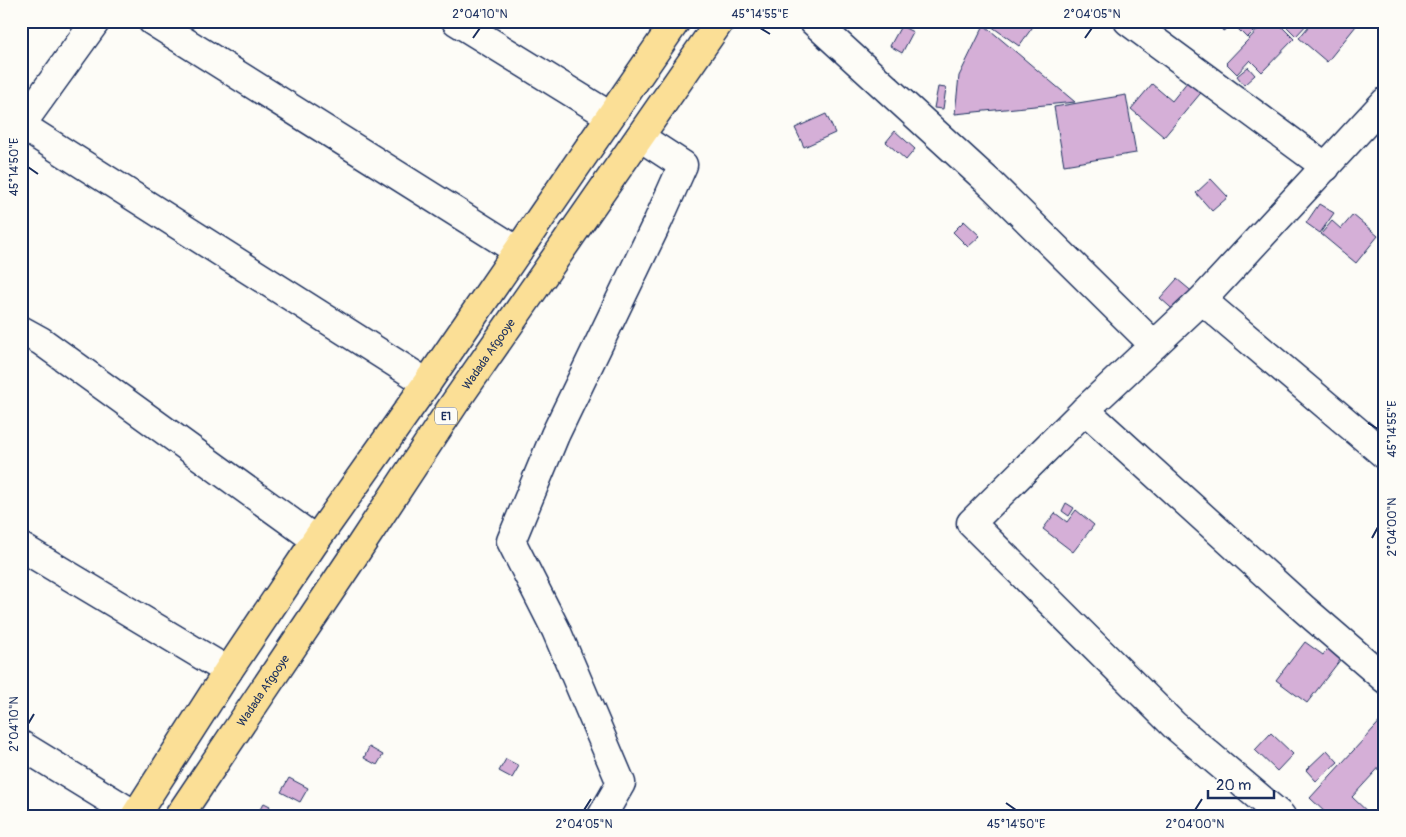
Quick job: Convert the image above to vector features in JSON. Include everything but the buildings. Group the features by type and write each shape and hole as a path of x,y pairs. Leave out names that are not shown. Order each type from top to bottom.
{"highway":[{"path":"135,815 316,540 427,383 676,21"},
{"name":"Wadada Afgooye","path":"179,816 454,404 720,21"}],"street":[{"path":"96,21 21,125 427,383"},
{"path":"152,21 518,251"},
{"path":"456,21 610,116"},
{"path":"814,21 990,183 1154,345"},
{"path":"1128,21 1326,167"},
{"path":"1281,816 1174,725 971,523 1085,410 1202,300 1385,102"},
{"path":"602,816 621,783 556,630 511,541 555,435 683,165 640,137"},
{"path":"1202,300 1385,455"},
{"path":"21,330 41,341 316,540"},
{"path":"1085,410 1304,610 1385,679"},
{"path":"21,547 228,671"},
{"path":"21,745 135,815"}]}
